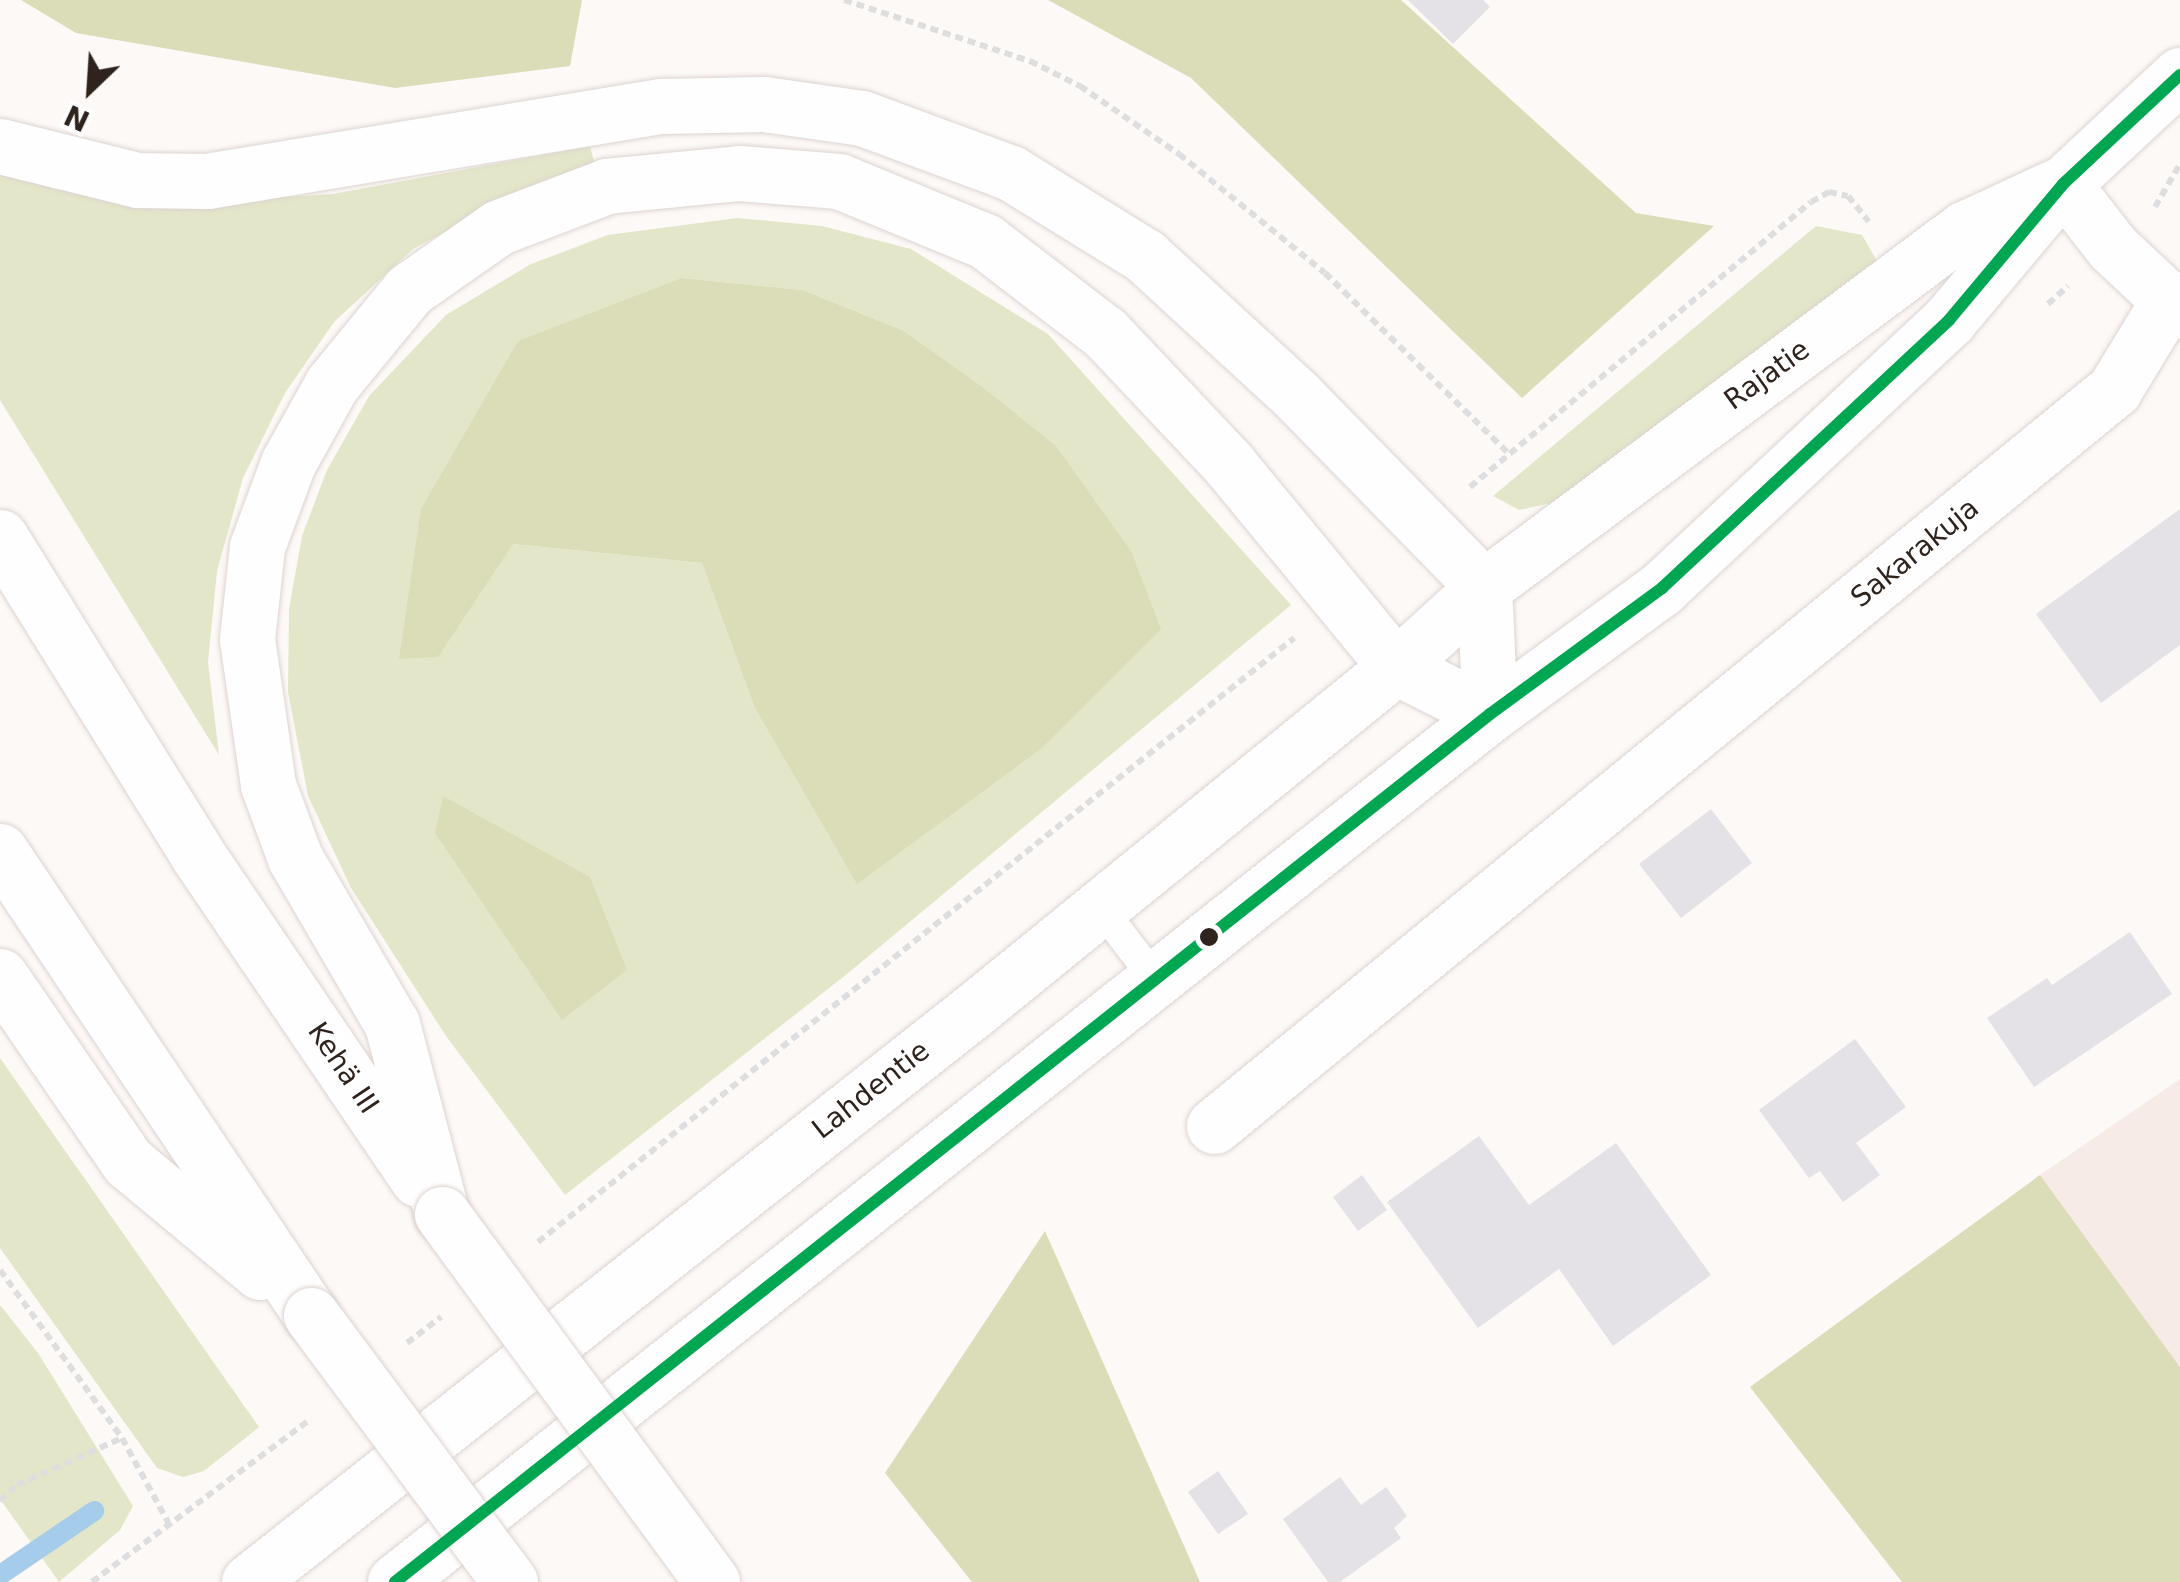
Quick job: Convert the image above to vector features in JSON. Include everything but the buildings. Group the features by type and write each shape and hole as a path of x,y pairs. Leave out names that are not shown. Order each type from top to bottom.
{"main road":[{"name":"Rajatie","path":"1490,714 1662,588 1949,320 2062,184 2180,75"},
{"path":"0,146 137,180 208,181 661,106 764,104 862,118 1011,173 1145,256 1429,526 1484,587 1490,714"},
{"path":"442,1214 392,1024 303,874 268,785 247,639 258,547 288,463 332,384 409,290 499,227 607,186 739,173 840,182 984,241 1106,333 1344,599 1396,667 1490,714"},
{"name":"Rajatie","path":"1484,587 1964,229 2062,184"},
{"path":"2062,184 2112,246 2175,304"},
{"name":"Sakarakuja","path":"1214,1126 2114,390 2175,304"},
{"name":"Kehä III","path":"0,536 197,854 442,1214 712,1582"},
{"name":"Lahdentie","path":"249,1582 1396,667 1484,587"},
{"path":"395,1582 1158,983 1490,714"},
{"path":"0,851 311,1314 510,1582"},
{"path":"0,976 128,1162 311,1314"}],"lane":[{"path":"1099,906 1158,983"}],"path":[{"path":"844,0 1030,61 1080,86 1179,154 1325,273 1508,452"},
{"path":"1429,526 1508,452 1830,192 1848,196 1909,269"},
{"path":"531,1247 1344,599"},
{"path":"0,1270 122,1438 168,1522"},
{"path":"393,1354 454,1307"},
{"path":"92,1582 317,1414"},
{"path":"0,1501 17,1485 122,1438"}],"shaded area":[{"path":"2180,1079 2180,1367 2040,1175"}],"green space":[{"path":"21,0 582,0 570,66 395,88 76,33"},
{"path":"1048,0 1401,0 1636,213 1714,226 1522,398 1191,78"},
{"path":"590,146 595,165 500,202 413,249 334,322 285,393 243,478 217,571 208,662 219,755 0,400 0,168 64,190 218,201 333,194"},
{"path":"737,218 822,226 911,249 1048,334 1291,605 847,974 565,1195 446,1036 351,888 308,796 288,692 289,609 302,536 327,470 369,396 446,315 531,264 608,235","holes":["682,278 803,290 902,330 754,706 702,563 512,544"]},
{"path":"1816,226 1862,235 1877,261 1574,498 1519,510 1493,496"},
{"path":"682,278 803,290 902,330 981,386 1056,446 1131,551 1161,629 1042,748 857,884 754,706 702,563 513,544 438,657 399,659 421,509 518,341"},
{"path":"443,796 590,877 627,970 562,1020 435,833"},
{"path":"0,1058 259,1427 204,1471 183,1477 157,1468 0,1248"},
{"path":"2040,1175 2180,1367 2180,1582 1902,1582 1750,1387"},
{"path":"1045,1231 1200,1582 972,1582 885,1473"},
{"path":"0,1305 38,1353 133,1506 120,1530 59,1582 0,1499"}],"waterway":[{"path":"0,1575 94,1511"}],"transit line":[{"path":"395,1582 1490,714 1662,588 1949,320 2063,184 2180,75"}]}
